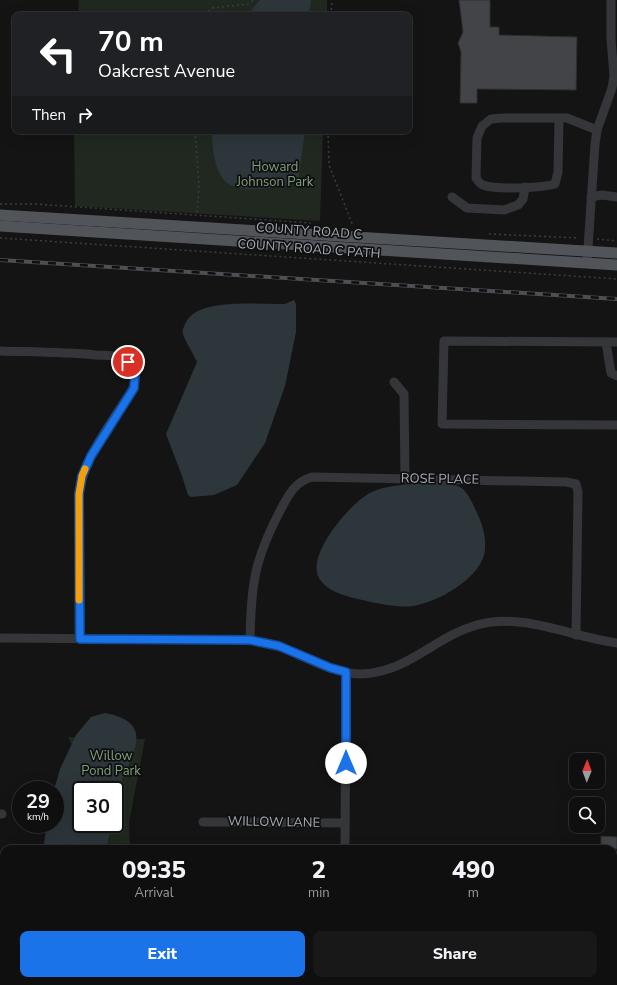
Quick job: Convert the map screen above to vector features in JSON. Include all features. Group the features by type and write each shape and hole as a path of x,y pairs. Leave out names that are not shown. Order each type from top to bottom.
{"main road":[{"name":"COUNTY ROAD C","path":"0,215 617,253"},
{"name":"COUNTY ROAD C","path":"0,226 617,265"}],"street":[{"path":"587,263 597,130 615,84 611,0"},
{"path":"559,118 558,172 555,184 546,186 494,187 481,184 476,178 477,138 482,126 491,119 502,118 559,118 567,118 597,130"},
{"path":"452,198 467,208 504,210 518,205 523,199 525,187"},
{"path":"592,197 602,195 617,197"},
{"path":"617,342 444,341 442,424 617,425"},
{"path":"606,342 611,373 617,376"},
{"path":"0,352 72,353 122,358 132,367 135,381 132,390 91,456 82,476 79,494 80,639"},
{"path":"394,382 404,394 404,478"},
{"name":"ROSE PLACE","path":"250,640 252,588 262,549 292,489 303,479 312,477 566,482 576,484 578,492 576,635"},
{"path":"0,638 250,640 279,646 331,668 346,672 372,673 399,666 463,630 491,622 520,622 617,643"},
{"path":"345,845 346,672"},
{"name":"WILLOW LANE","path":"203,822 345,823"}],"path":[{"path":"208,12 212,8 248,4 254,0"},
{"path":"331,12 332,0"},
{"path":"195,134 199,186 197,215"},
{"path":"328,134 329,165 353,227 357,227"},
{"path":"0,204 35,204 314,224"},
{"path":"488,234 588,238 617,241"},
{"name":"COUNTY ROAD C PATH","path":"0,238 617,279"}],"green space":[{"path":"79,0 327,0 327,12 78,12"},
{"name":"Howard Johnson Park","path":"74,134 323,134 320,221 75,206"},
{"name":"Willow Pond Park","path":"68,737 145,739 129,823 130,845 82,845 83,833 124,833 124,781 101,781 85,771"}],"shaded area":[{"path":"260,0 311,0 309,12 250,12"},
{"path":"212,134 305,134 298,182 270,188 248,189 229,184 223,179 217,169 213,150"},
{"path":"294,300 296,304 296,332 285,386 265,443 237,485 214,495 191,497 188,495 166,434 197,362 183,334 186,322 193,314 204,309 217,306 231,304 285,304"},
{"path":"433,483 454,485 463,489 466,492 481,523 485,536 485,550 482,560 476,570 467,579 446,594 434,600 413,606 386,605 351,597 331,590 321,581 317,571 318,560 323,547 330,533 350,509 360,500 368,494 383,488 399,485"},
{"path":"105,713 123,718 133,726 136,736 135,748 121,781 72,781 72,833 110,833 107,845 44,845 46,833 64,833 64,781 57,781 60,769 76,735 91,717"}],"building":[{"path":"459,0 490,0 490,27 499,27 499,35 577,37 576,90 477,89 477,103 460,103 461,52 458,43 463,32"},
{"path":"601,836 617,837 617,845 601,845"}],"railway":[{"path":"0,260 617,299"}],"slow traffic":[{"path":"79,600 79,494 82,476 85,469"}],"route":[{"path":"128,362 135,373 134,388 91,456 82,476 79,494 80,639 250,640 279,646 331,668 346,672 346,763"}]}
